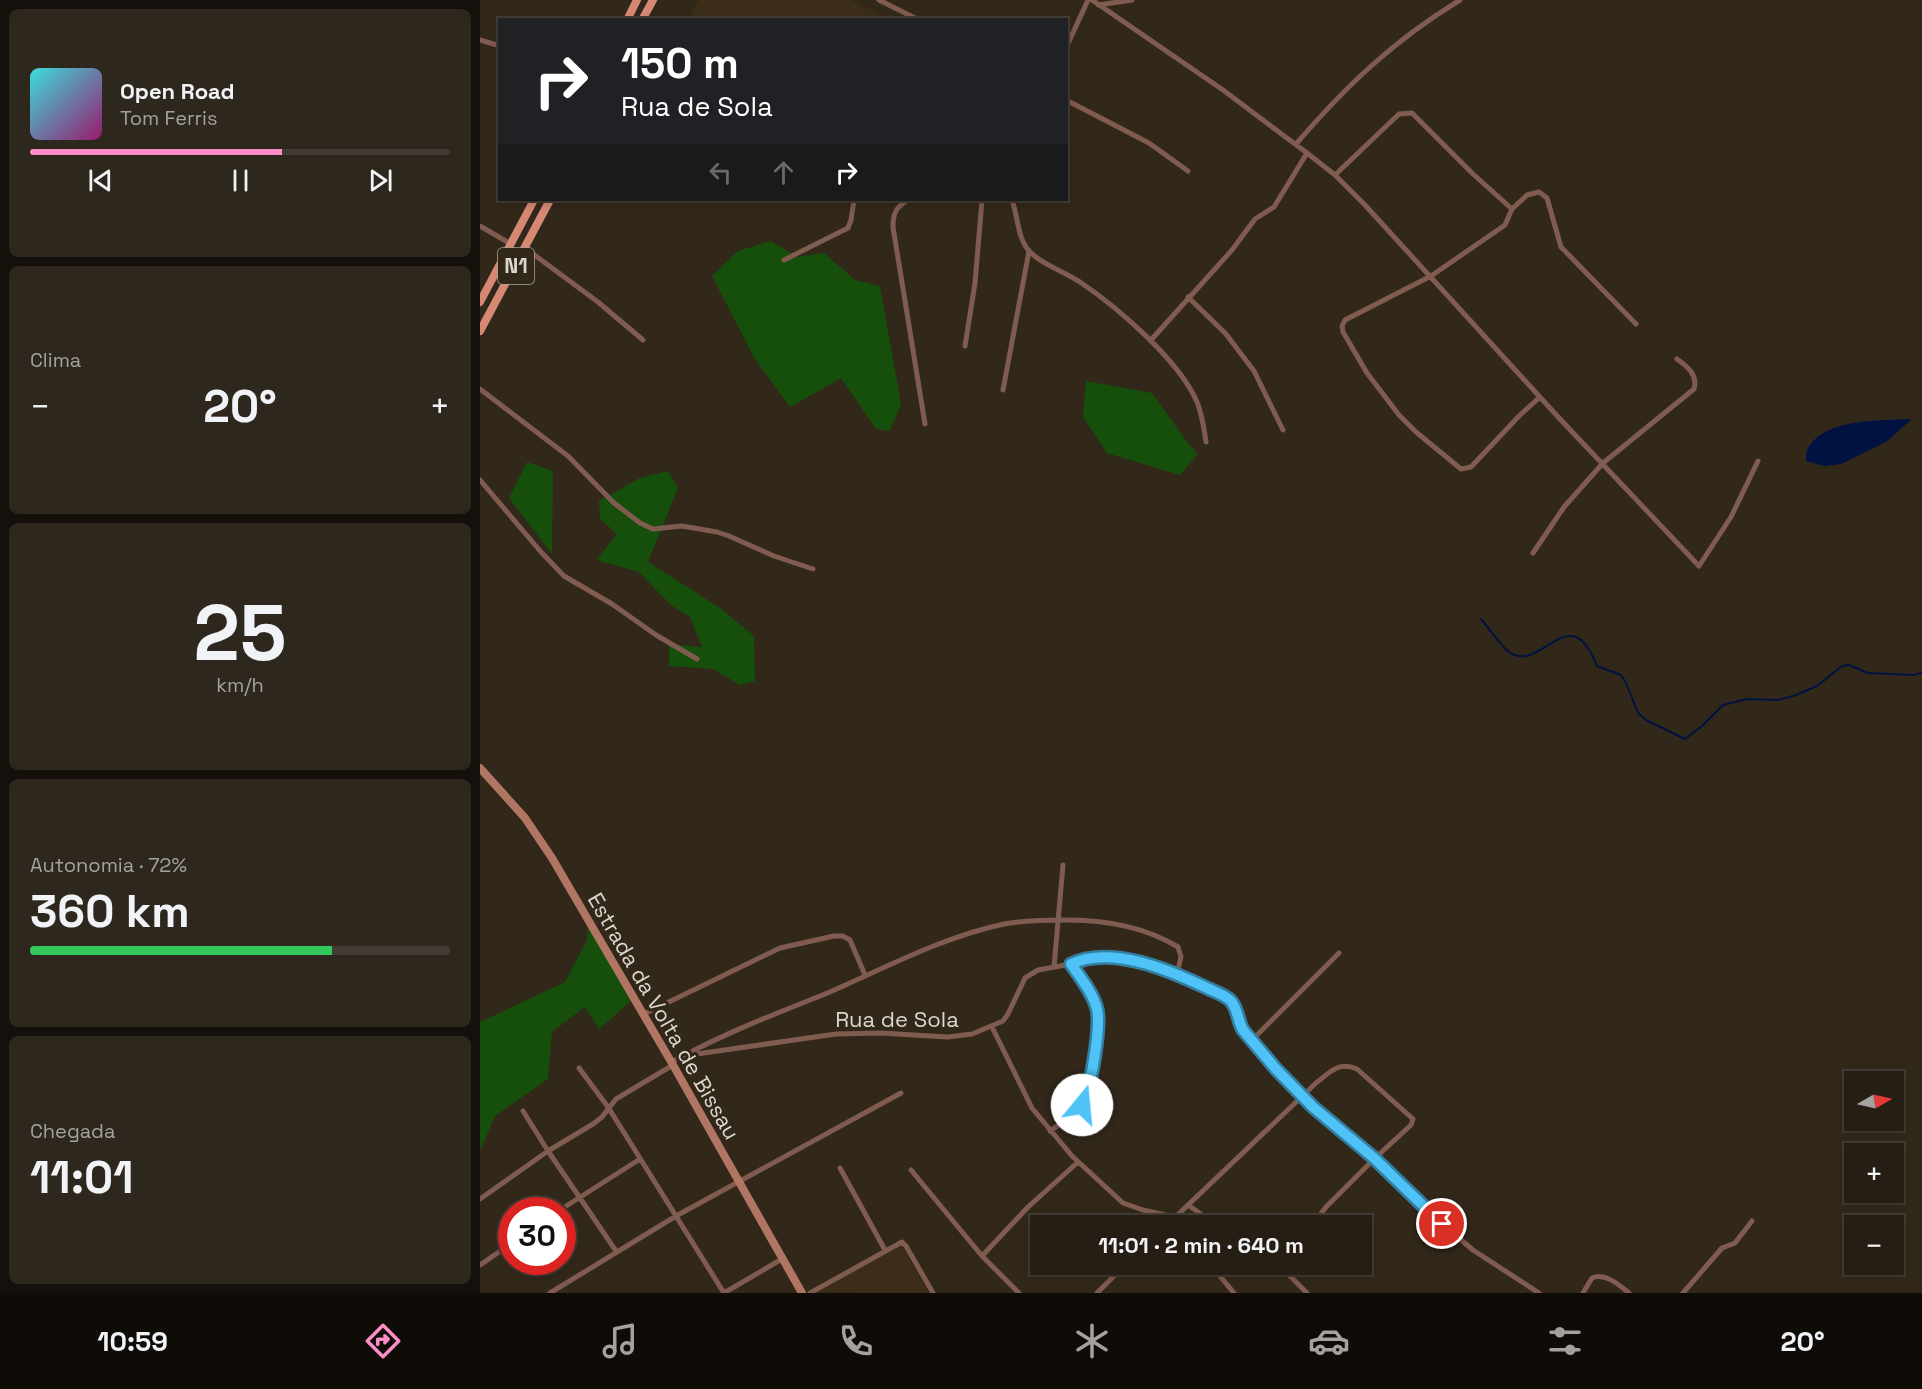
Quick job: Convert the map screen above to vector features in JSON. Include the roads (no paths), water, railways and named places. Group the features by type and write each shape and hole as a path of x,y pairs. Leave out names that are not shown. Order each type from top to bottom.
{"main road":[{"path":"628,18 637,0"},
{"path":"643,18 653,0"},
{"name":"N1","path":"480,302 533,201"},
{"name":"N1","path":"480,331 549,201"},
{"name":"Estrada da Volta de Bissau","path":"480,768 534,831 644,1014 801,1293"}],"street":[{"path":"879,0 915,18"},
{"path":"1068,44 1090,0 1199,74 1335,175 1700,566 1731,518 1758,461"},
{"path":"1098,5 1132,0"},
{"path":"1296,144 1362,73 1410,33 1460,0"},
{"path":"480,40 498,45"},
{"path":"1068,101 1149,143 1188,171"},
{"path":"1335,175 1399,114 1412,113 1512,209"},
{"path":"1151,340 1232,250 1259,215 1276,204 1307,153"},
{"path":"1540,397 1471,467 1464,470 1399,415 1367,374 1343,332 1342,326 1345,320 1431,276 1504,225 1512,209 1527,195 1539,192 1547,198 1561,247 1636,324"},
{"path":"784,260 848,228 854,201"},
{"path":"906,201 894,212 893,226 925,424"},
{"path":"965,346 975,284 982,201"},
{"path":"1012,201 1021,236 1029,251 1084,285 1151,340 1191,390 1198,403 1206,442"},
{"path":"480,226 511,244"},
{"path":"525,248 598,302 643,340"},
{"path":"1003,390 1029,251"},
{"path":"1188,297 1226,334 1254,371 1283,430"},
{"path":"1533,553 1564,507 1603,463 1694,389 1696,381 1693,374 1677,359"},
{"path":"480,389 568,456 614,503 640,523 653,529 682,526 717,532 774,556 813,569"},
{"path":"480,480 564,576 697,659"},
{"path":"1054,967 1063,865"},
{"path":"683,1056 748,1024 828,993 865,975 1007,923 1059,920 1112,923 1165,940 1178,947 1181,957 1178,974"},
{"path":"644,1014 776,950 834,936 843,936 850,940 865,975"},
{"path":"1252,1040 1339,953"},
{"name":"Rua de Sola","path":"480,1198 593,1124 616,1100 683,1056 820,1036 880,1033 948,1037 972,1035 1003,1021 1025,978 1038,970 1103,956 1178,974 1228,999 1235,1006 1239,1024 1303,1097 1374,1158 1442,1224 1473,1250 1539,1293"},
{"path":"1050,1131 1077,1111 1084,1100 1088,1089 1098,1027 1093,999 1071,964"},
{"path":"992,1027 1032,1108 1078,1162 1123,1203 1165,1215"},
{"path":"1176,1215 1335,1068 1350,1066 1366,1077 1413,1119 1411,1125 1374,1158 1320,1215"},
{"path":"579,1068 608,1107 724,1293 782,1259"},
{"path":"550,1293 676,1216 901,1093"},
{"path":"523,1111 548,1152 616,1251"},
{"path":"576,1200 640,1159"},
{"path":"982,1256 1028,1207 1078,1162"},
{"path":"840,1168 885,1250"},
{"path":"911,1170 982,1256 1019,1293"},
{"path":"1188,1205 1202,1215"},
{"path":"1683,1293 1722,1248 1735,1243 1752,1221"},
{"path":"810,1293 902,1242 933,1293"},
{"path":"480,1265 498,1253"},
{"path":"1097,1293 1115,1275"},
{"path":"1219,1275 1234,1293"},
{"path":"1288,1275 1307,1293"},
{"path":"1583,1293 1592,1278 1604,1276 1629,1293"}],"water":[{"path":"1912,419 1886,442 1841,464 1824,466 1806,461 1808,448 1816,438 1828,431 1856,423"}],"waterway":[{"path":"1481,619 1509,652 1521,656 1533,654 1566,636 1576,637 1587,646 1597,666 1621,675 1638,713 1646,720 1685,739 1723,705 1747,699 1778,700 1796,695 1817,686 1842,666 1849,665 1868,673 1913,675 1922,673"}]}
